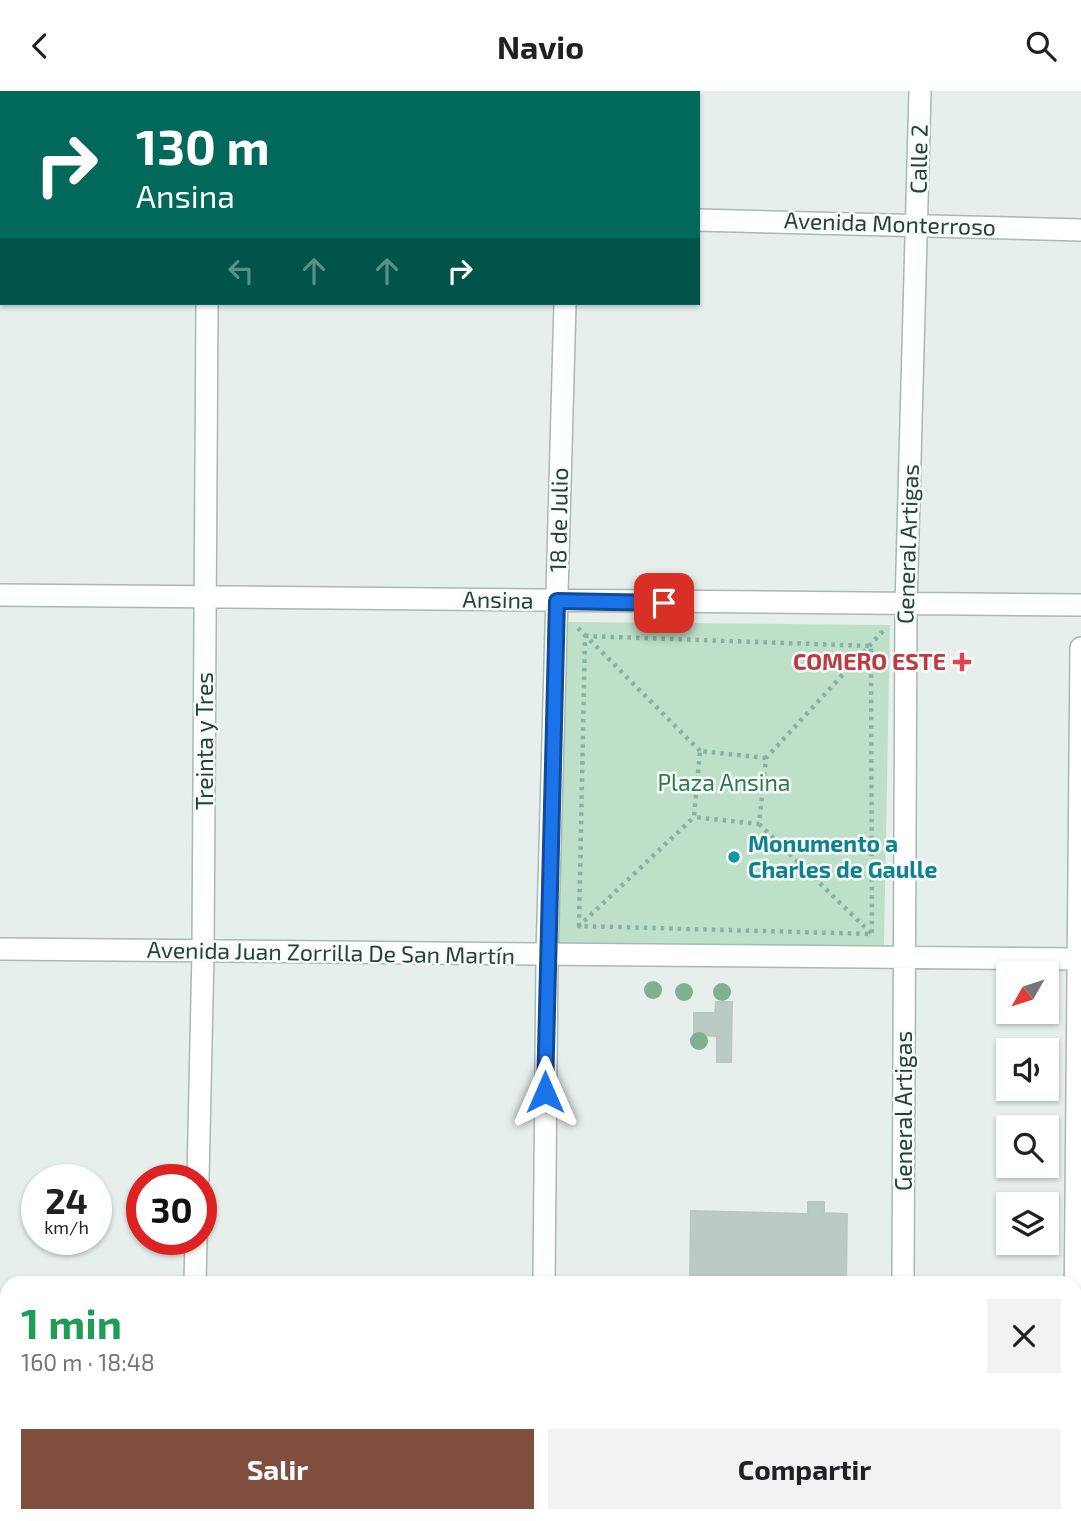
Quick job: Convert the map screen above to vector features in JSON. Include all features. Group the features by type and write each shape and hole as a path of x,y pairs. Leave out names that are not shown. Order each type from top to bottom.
{"street":[{"name":"Calle 2","path":"918,226 920,91"},
{"name":"Avenida Monterroso","path":"700,220 1081,230"},
{"name":"General Artigas","path":"903,1276 905,606 918,226"},
{"name":"Treinta y Tres","path":"198,1164 203,951 207,305"},
{"name":"18 de Julio","path":"544,1276 547,955 565,305"},
{"name":"Ansina","path":"0,595 206,595 905,606 1081,605"},
{"path":"1077,1276 1081,648"},
{"name":"Avenida Juan Zorrilla De San Martín","path":"0,949 1079,959"},
{"path":"195,1276 196,1255"}],"path":[{"path":"557,601 585,636 700,751 766,758"},
{"path":"760,824 766,758 905,606"},
{"path":"585,636 871,646"},
{"path":"579,926 585,636"},
{"path":"871,646 872,934"},
{"path":"547,955 694,817 700,751"},
{"path":"694,817 760,824 872,934 905,958"},
{"path":"579,926 872,934"}],"green space":[{"name":"Plaza Ansina","path":"567,622 890,625 884,945 559,945"}],"building":[{"path":"716,1002 732,1002 731,1062 717,1062 717,1036 694,1035 694,1013 715,1013"},
{"path":"808,1202 824,1202 824,1213 847,1214 846,1276 690,1276 691,1211 808,1214"}],"place":[{"name":"COMERO ESTE","path":"962,662"},
{"name":"Monumento a Charles de Gaulle","path":"734,857"}],"route":[{"path":"545,1092 557,601 664,603"}]}
